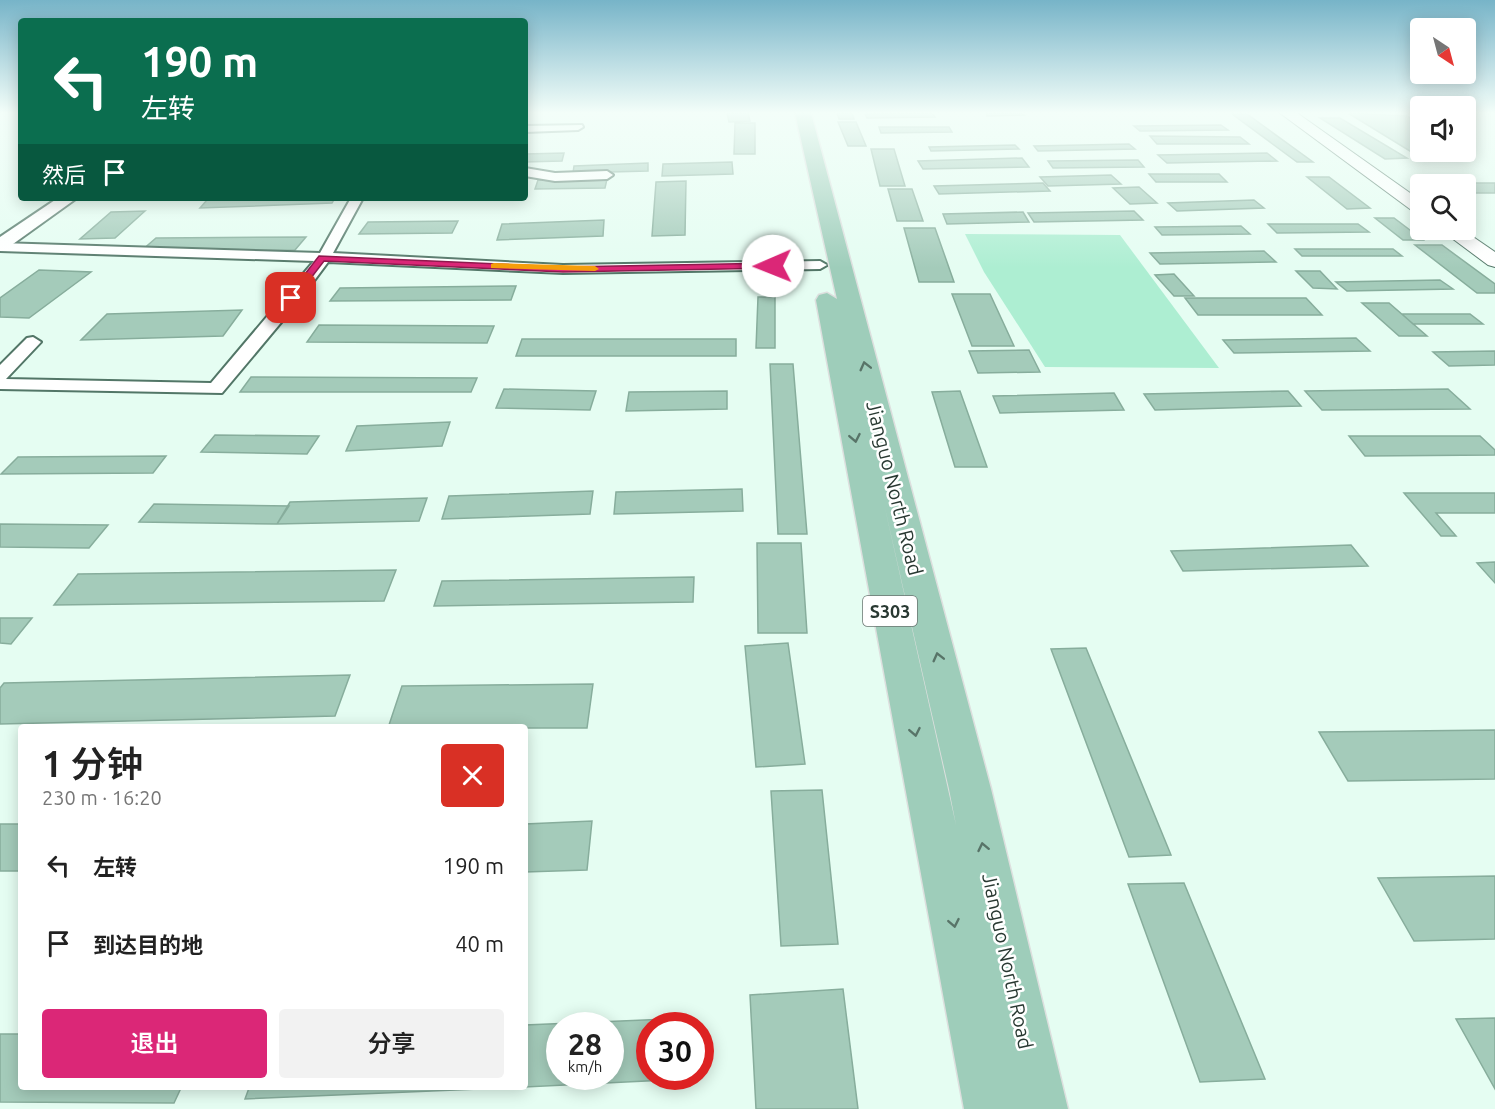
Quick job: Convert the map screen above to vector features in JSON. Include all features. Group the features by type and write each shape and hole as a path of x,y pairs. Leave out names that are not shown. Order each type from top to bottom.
{"main road":[{"name":"Jianguo North Road","path":"800,165 992,1109"},
{"name":"Jianguo North Road","path":"816,165 970,789 1040,1109"},
{"path":"1359,165 1410,201"},
{"path":"1465,240 1495,261"}],"street":[{"path":"528,172 555,177 607,175"},
{"path":"0,232 46,201"},
{"path":"0,246 65,201"},
{"path":"0,384 216,388 322,258 348,222 356,201"},
{"path":"0,246 563,269 820,265"},
{"path":"0,375 33,342"}],"green space":[{"path":"965,234 1120,235 1219,368 1045,367 984,272"}],"building":[{"path":"648,165 648,171 573,173 574,166"},
{"path":"663,165 732,165 733,174 662,176"},
{"path":"875,165 899,165 905,186 880,186"},
{"path":"920,165 1027,165 1029,167 923,169"},
{"path":"1051,165 1142,165 1144,167 1053,168"},
{"path":"1149,174 1219,174 1227,182 1156,182"},
{"path":"1111,175 1121,184 1048,186 1040,177"},
{"path":"1307,177 1329,177 1370,208 1347,209"},
{"path":"607,179 605,188 535,189 538,180"},
{"path":"686,181 685,235 652,236 656,182"},
{"path":"1043,183 1050,191 939,194 934,186"},
{"path":"1476,183 1495,183 1495,193 1476,193"},
{"path":"1139,187 1157,203 1130,204 1113,188"},
{"path":"888,189 912,189 923,221 897,221"},
{"path":"1254,200 1264,208 1177,211 1168,203"},
{"path":"206,201 333,201 332,203 200,208"},
{"path":"145,211 115,238 80,239 111,212"},
{"path":"1134,211 1143,220 1034,222 1028,213"},
{"path":"1023,212 1029,222 947,224 943,214"},
{"path":"1375,218 1394,218 1410,230 1410,240 1403,240"},
{"path":"604,220 603,236 497,240 502,224"},
{"path":"458,221 452,233 359,234 368,222"},
{"path":"1268,224 1358,224 1369,232 1277,233"},
{"path":"1241,226 1250,234 1162,235 1155,227"},
{"path":"904,228 935,228 954,282 919,282"},
{"path":"306,237 295,250 141,251 156,238"},
{"path":"1415,245 1442,245 1495,284 1495,293 1477,293"},
{"path":"1295,249 1393,249 1402,256 1302,256"},
{"path":"1264,251 1276,262 1160,264 1150,253"},
{"path":"39,270 91,272 29,318 0,317 0,298"},
{"path":"1296,271 1320,271 1337,289 1313,288"},
{"path":"1174,274 1194,296 1174,296 1155,275"},
{"path":"1440,280 1453,289 1347,291 1336,282"},
{"path":"516,286 511,300 330,301 340,288"},
{"path":"952,294 990,294 1014,346 972,346"},
{"path":"758,297 775,297 775,348 756,348"},
{"path":"1185,298 1306,298 1322,315 1198,315"},
{"path":"1362,303 1389,303 1427,336 1399,336"},
{"path":"242,310 223,336 81,340 107,314"},
{"path":"1402,314 1470,314 1483,324 1413,324"},
{"path":"319,325 494,326 487,343 307,342"},
{"path":"1356,338 1370,351 1234,353 1223,340"},
{"path":"522,339 736,339 736,356 516,356"},
{"path":"1029,350 1040,372 978,373 969,351"},
{"path":"1495,351 1495,365 1449,366 1433,352"},
{"path":"770,364 793,364 807,534 778,534"},
{"path":"251,377 477,378 471,392 240,392"},
{"path":"504,389 596,391 590,410 496,408"},
{"path":"1448,389 1470,409 1322,410 1305,391"},
{"path":"727,391 727,409 626,411 629,392"},
{"path":"960,391 987,467 955,467 932,392"},
{"path":"1288,391 1301,406 1155,410 1144,394"},
{"path":"1114,393 1124,410 1000,413 993,396"},
{"path":"450,422 442,446 346,451 357,426"},
{"path":"215,435 319,436 307,454 201,452"},
{"path":"1349,436 1480,436 1495,450 1495,455 1365,456"},
{"path":"166,456 153,473 1,474 18,457"},
{"path":"742,489 743,511 614,514 616,492"},
{"path":"593,491 590,514 442,519 449,496"},
{"path":"1404,493 1495,493 1495,513 1436,513 1456,536 1441,536"},
{"path":"427,498 419,521 277,524 290,502"},
{"path":"154,504 289,506 277,524 139,522"},
{"path":"0,524 108,525 89,548 0,547"},
{"path":"757,543 801,543 807,633 758,633"},
{"path":"1351,545 1368,566 1183,571 1171,551"},
{"path":"1495,562 1495,583 1477,563"},
{"path":"396,570 384,601 54,605 78,574"},
{"path":"694,577 693,602 434,606 442,581"},
{"path":"0,618 32,618 11,644 0,643"},
{"path":"788,643 805,764 756,767 745,646"},
{"path":"1086,648 1171,855 1129,857 1051,649"},
{"path":"350,675 335,716 0,724 0,688 4,683"},
{"path":"593,684 587,728 528,728 528,724 389,724 402,686"},
{"path":"1495,730 1495,779 1348,781 1319,732"},
{"path":"822,790 838,944 781,946 771,791"},
{"path":"592,821 587,870 528,872 528,824"},
{"path":"0,824 18,824 18,871 0,871"},
{"path":"1495,876 1495,939 1414,941 1378,878"},
{"path":"1184,883 1265,1079 1200,1082 1128,884"},
{"path":"843,989 858,1109 756,1109 750,995"},
{"path":"1495,1018 1495,1089 1456,1019"},
{"path":"636,1020 636,1081 624,1082 624,1021"},
{"path":"546,1024 546,1086 528,1087 528,1025"},
{"path":"0,1034 18,1034 18,1090 180,1090 174,1103 0,1102"},
{"path":"248,1090 456,1090 245,1099"}],"slow traffic":[{"path":"494,266 595,269"}],"route":[{"path":"291,298 322,258 563,269 773,266"}]}
